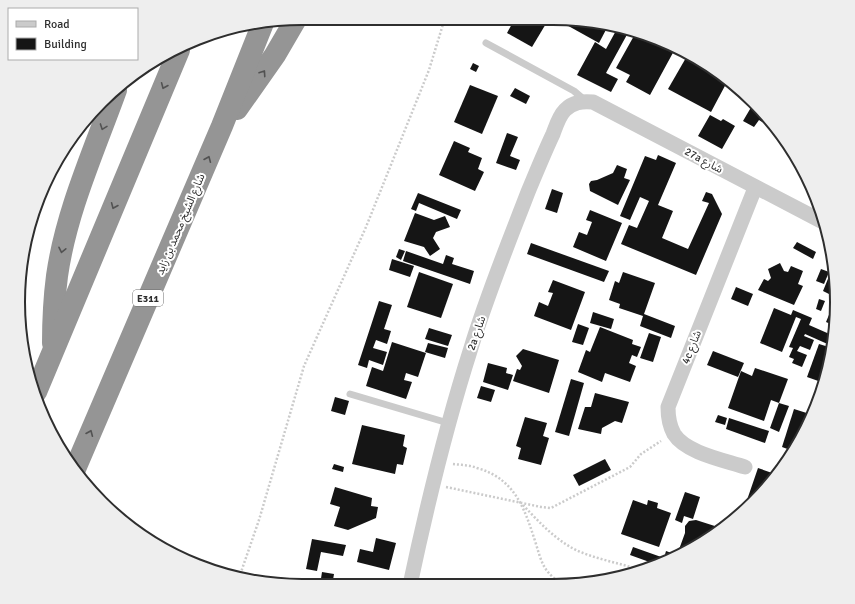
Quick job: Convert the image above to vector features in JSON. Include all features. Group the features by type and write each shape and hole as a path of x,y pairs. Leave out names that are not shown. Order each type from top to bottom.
{"highway":[{"path":"222,126 258,80 292,26"},
{"name":"شارع الشيخ محمد بن زايد","path":"77,464 222,126 261,28"},
{"path":"38,387 177,55"},
{"path":"54,352 53,314 57,275 65,238 73,207 112,100"}],"street":[{"name":"27a شارع","path":"583,101 593,102 602,106 755,188 817,219"},
{"name":"2a شارع","path":"411,579 448,424 471,347 498,270 537,168 559,120 564,111 573,104 583,101"},
{"name":"4c شارع","path":"674,434 668,420 668,407 672,393 755,188"},
{"path":"674,434 683,444 695,451 745,468"}],"lane":[{"path":"486,44 574,91 583,101"},
{"path":"350,394 448,424"}],"path":[{"path":"241,572 259,520 304,366 366,227 429,70 442,25"},
{"path":"433,484 541,508 551,508 630,467 641,454 674,434"},
{"path":"438,462 477,468 499,477 517,494 529,521 542,564 555,579"},
{"path":"521,503 543,527 562,542 581,553 632,568"}],"building":[{"path":"511,25 545,25 532,47 507,33"},
{"path":"568,26 606,30 599,43"},
{"path":"615,32 627,35 606,73 618,79 611,92 577,75 595,42 606,49"},
{"path":"633,37 673,53 650,95 626,82 630,75 616,68"},
{"path":"685,59 725,85 711,112 668,89"},
{"path":"473,63 479,66 476,72 470,69"},
{"path":"470,85 498,96 482,134 454,122"},
{"path":"515,88 530,96 526,104 510,96"},
{"path":"751,108 766,124 759,120 754,127 743,121"},
{"path":"710,115 721,121 723,119 735,126 722,149 698,136"},
{"path":"507,133 518,137 510,156 520,160 516,170 496,163"},
{"path":"454,141 470,148 468,152 482,158 478,169 484,172 475,191 439,175"},
{"path":"658,155 676,163 658,205 673,211 662,238 688,249 709,203 702,201 706,192 712,194 722,214 696,275 621,244 629,225 637,228 649,201 640,197 630,220 620,216 645,156 656,160"},
{"path":"617,165 627,169 624,178 630,180 618,205 590,191 589,184 591,181 613,173"},
{"path":"552,189 563,193 557,213 545,209"},
{"path":"418,193 461,210 457,219 419,203 416,211 411,209"},
{"path":"590,210 622,223 606,261 573,247 579,232 587,235 592,222 586,220"},
{"path":"415,213 434,220 445,216 450,227 436,232 433,238 440,249 430,256 424,247 404,241"},
{"path":"797,242 816,252 813,259 793,248"},
{"path":"531,243 609,271 604,282 527,254"},
{"path":"399,249 405,251 401,260 396,257"},
{"path":"406,251 443,264 446,255 454,258 452,264 474,271 470,284 403,261"},
{"path":"392,259 414,266 410,277 389,270"},
{"path":"780,263 784,271 788,272 791,266 803,271 798,284 803,286 794,305 758,290 764,279 768,281 771,278 768,269"},
{"path":"821,269 828,272 824,284 816,281"},
{"path":"419,272 453,284 441,318 407,307"},
{"path":"623,272 655,283 644,314 675,326 671,338 640,326 643,316 619,308 620,304 609,300 615,281 619,283"},
{"path":"829,277 829,294 823,291"},
{"path":"553,280 585,292 571,330 534,316 539,302 548,306 553,293 548,292"},
{"path":"736,287 753,294 748,306 731,299"},
{"path":"819,299 825,301 821,311 816,309"},
{"path":"379,301 392,305 384,329 391,331 387,344 376,340 373,348 387,352 383,365 369,360 367,368 358,365"},
{"path":"774,308 791,315 793,310 812,318 809,325 828,333 827,344 805,334 804,336 814,340 810,350 800,346 797,351 807,355 802,367 792,363 794,359 789,357 793,348 789,347 801,319 796,317 782,352 760,343"},
{"path":"593,312 614,319 611,329 590,323"},
{"path":"829,314 829,323 826,322"},
{"path":"578,324 589,328 583,345 572,342"},
{"path":"600,327 633,340 632,344 641,347 637,357 632,355 629,363 636,366 630,382 605,373 602,382 578,372 586,350 590,352"},
{"path":"429,328 452,335 448,346 425,339"},
{"path":"649,333 661,337 653,362 640,358"},
{"path":"392,342 426,353 418,377 406,373 404,380 412,382 406,399 366,386 372,367 383,371"},
{"path":"428,343 448,348 445,358 425,352"},
{"path":"819,344 827,346 819,381 807,377"},
{"path":"523,349 559,360 549,393 513,381 517,369 520,370 522,366 516,356"},
{"path":"713,351 744,363 738,377 707,365"},
{"path":"488,363 507,368 506,373 513,375 508,390 483,382"},
{"path":"755,368 788,379 779,403 771,400 764,421 728,408 741,371 752,376"},
{"path":"571,379 584,383 569,436 555,432"},
{"path":"481,386 495,390 491,402 477,398"},
{"path":"595,393 629,402 622,423 615,421 602,428 601,434 578,429 585,407 591,407"},
{"path":"335,397 349,401 345,415 331,411"},
{"path":"779,403 789,406 779,432 770,428"},
{"path":"794,409 807,413 787,449 782,447"},
{"path":"718,415 727,418 725,425 715,422"},
{"path":"525,417 547,423 543,436 549,438 541,465 518,459 521,448 516,446"},
{"path":"729,418 769,431 765,443 726,429"},
{"path":"362,425 405,435 403,446 407,448 403,465 397,464 395,474 352,464"},
{"path":"605,459 611,470 579,486 573,475"},
{"path":"334,464 344,467 343,472 332,469"},
{"path":"758,468 771,473 761,485 747,500"},
{"path":"335,487 372,498 371,506 378,507 376,518 348,530 334,526 340,507 330,504"},
{"path":"685,492 700,497 693,519 684,516 682,523 675,520"},
{"path":"633,500 647,505 648,500 658,503 657,508 671,513 659,547 621,534"},
{"path":"696,520 716,526 679,548 685,533 685,526 689,521"},
{"path":"376,538 396,543 389,570 357,562 360,549 373,552"},
{"path":"312,539 346,545 343,556 321,552 317,571 306,569"},
{"path":"633,547 661,557 649,562 630,555"},
{"path":"666,551 670,553 665,555"},
{"path":"322,572 334,574 333,579 321,579"}]}
